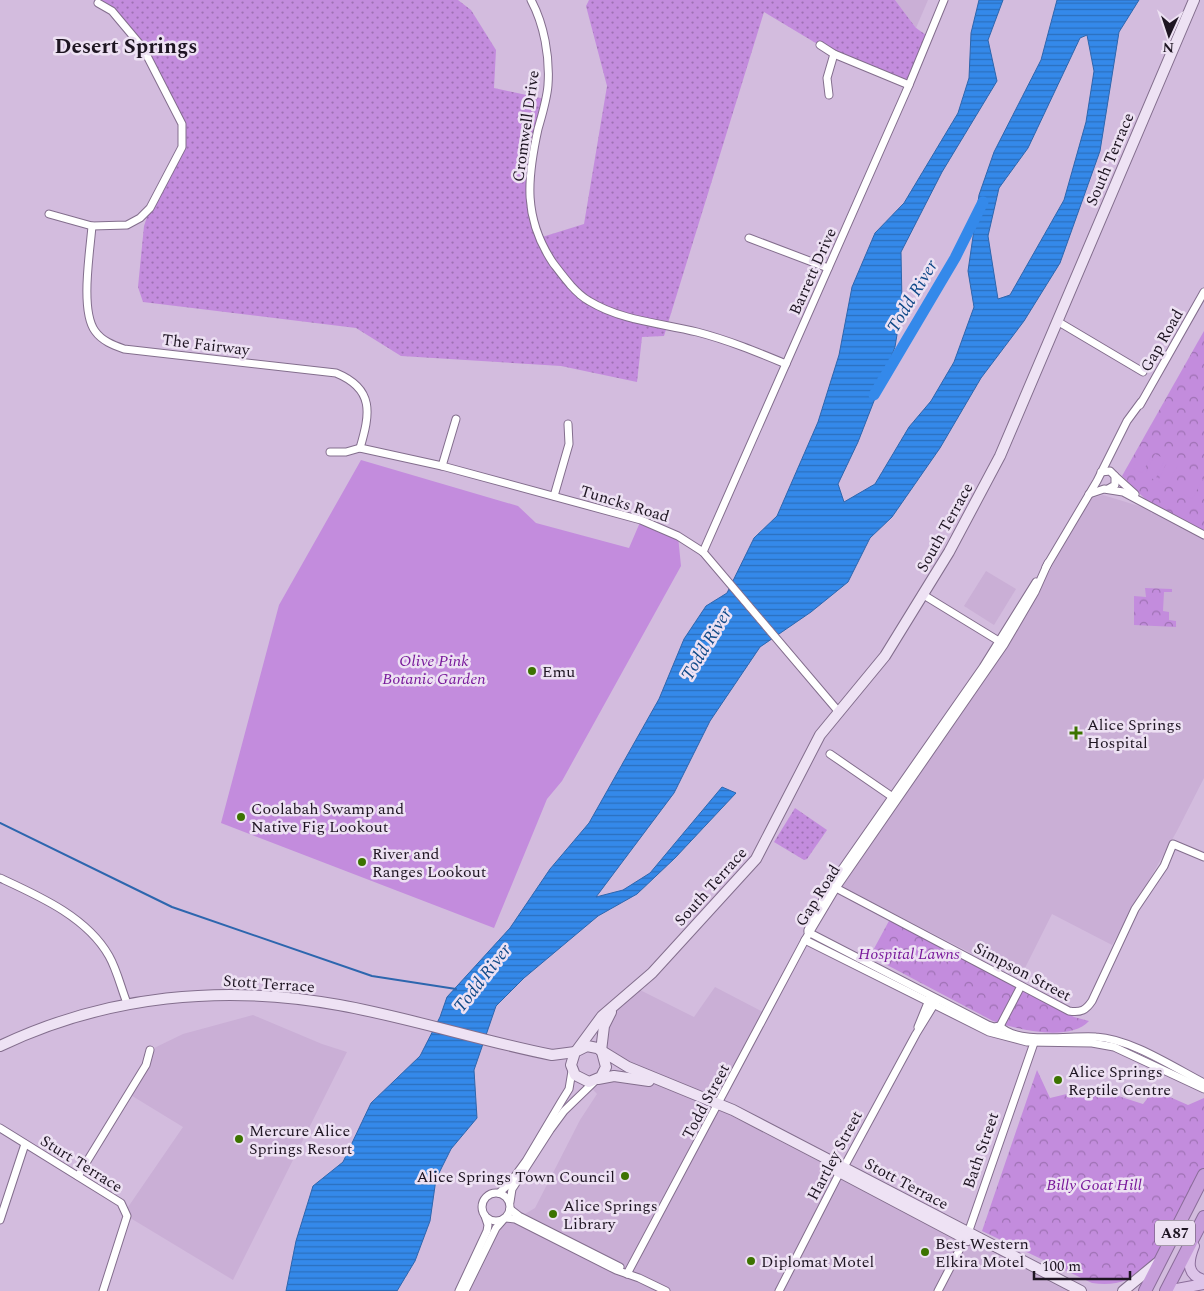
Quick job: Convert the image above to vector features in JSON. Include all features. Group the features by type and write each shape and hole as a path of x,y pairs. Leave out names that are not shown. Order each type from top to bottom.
{"highway":[{"name":"A87","path":"1145,1291 1204,1175"},
{"name":"A87","path":"1166,1291 1204,1217"}],"main road":[{"name":"South Terrace","path":"576,1051 597,1022 652,973 756,859 810,753 838,712 886,656 948,552 1000,456 1194,0"},
{"name":"Stott Terrace","path":"0,1046 68,1018 127,1003 190,995 272,995 341,1005 538,1052 560,1056 576,1051"},
{"name":"South Terrace","path":"602,1052 604,1026 617,1003"},
{"path":"587,1046 602,1052 606,1067 597,1080 584,1081 572,1070 571,1060 576,1051 587,1046"},
{"name":"Stott Terrace","path":"538,1052 572,1070"},
{"name":"Stott Terrace","path":"602,1052 628,1067 732,1110 1067,1291"},
{"name":"Stott Terrace","path":"597,1080 614,1076 628,1077 682,1089"},
{"path":"1204,1222 1189,1264 1193,1274 1204,1280"},
{"name":"Stott Terrace","path":"967,1236 1081,1291"},
{"path":"1123,1291 1137,1282 1161,1258"},
{"path":"1166,1291 1204,1284"}],"street":[{"name":"Cromwell Drive","path":"531,0 544,41 548,85 530,170 530,202 536,231 559,270 580,295 606,310 626,317 728,341 786,364"},
{"name":"Barrett Drive","path":"703,552 910,84 944,0"},
{"path":"49,214 92,226 118,227 128,225 140,218 150,208 180,153 184,140 182,124 143,48 112,11 98,3"},
{"path":"820,45 834,54 910,84"},
{"path":"829,95 827,78 834,54"},
{"name":"The Fairway","path":"92,226 87,304 89,320 101,338 112,345 124,349 336,373 348,378 362,391 368,410 368,419 360,448"},
{"path":"749,238 828,268"},
{"name":"Gap Road","path":"1105,464 1204,292"},
{"path":"1056,321 1143,372"},
{"name":"Gap Road","path":"805,940 828,889 906,781 1036,592 1048,563 1097,481 1127,420 1141,402"},
{"path":"442,466 456,418"},
{"path":"554,496 569,444 568,424"},
{"name":"Tuncks Road","path":"330,452 346,452 360,448 442,466 657,526 678,536 703,552 838,712"},
{"path":"1089,494 1115,485 1113,452"},
{"path":"1101,472 1107,470 1114,474 1144,503"},
{"path":"1097,481 1099,486 1123,492 1204,535"},
{"path":"922,594 1001,643"},
{"path":"830,754 894,798"},
{"name":"Gap Road","path":"809,932 894,798"},
{"name":"Simpson Street","path":"836,888 1069,1011 1078,1012 1087,1009 1135,909 1164,866 1173,844 1204,857"},
{"path":"0,878 43,899 93,933 110,958 127,1003"},
{"path":"809,932 996,1034 1031,1040 1092,1043 1114,1047 1204,1089"},
{"path":"805,940 933,1001 988,1025 1000,1026"},
{"name":"Todd Street","path":"627,1274 805,940"},
{"path":"996,1034 1021,986"},
{"name":"Hartley Street","path":"779,1291 842,1169 933,1001"},
{"path":"1000,1026 1005,1031 1031,1040 1096,1037 1116,1040 1204,1083"},
{"name":"Bath Street","path":"938,1291 967,1236 1023,1073 1031,1040"},
{"path":"78,1176 146,1065 150,1050"},
{"path":"459,1291 486,1235 488,1225 481,1206 484,1198 491,1193 499,1193 510,1183 526,1160 569,1089 572,1070"},
{"path":"465,1291 496,1228 504,1219 510,1205 512,1190 550,1130 569,1106 597,1080"},
{"name":"Sturt Terrace","path":"0,1128 121,1203 127,1216 103,1291"},
{"path":"0,1220 25,1144"},
{"path":"499,1193 520,1216 618,1266 627,1274 655,1291"},
{"path":"485,1216 491,1221 515,1219 666,1291"}],"shaded area":[{"path":"895,0 928,0 916,28"},
{"name":"Alice Springs Hospital","path":"1103,495 1152,510 1151,515 1154,508 1204,535 1204,778 1177,831 1112,945 1052,914 1020,978 842,887 1002,653 1037,594 1088,499"},
{"path":"986,571 1016,589 994,625 964,606"},
{"path":"634,987 694,1017 715,987 767,1014 718,1106 730,1115 1067,1291 470,1291 504,1223 513,1221 535,1208 580,1120 597,1094 590,1086 594,1081 638,1078 605,1056 610,1013"},
{"name":"Mercure Alice Springs Resort","path":"253,1015 322,1044 347,1052 233,1280 127,1216 126,1210 183,1127 129,1094 150,1050 183,1034"}],"green space":[{"path":"99,0 458,0 471,10 496,50 494,88 545,99 529,178 539,238 584,224 607,86 586,6 589,0 895,0 916,28 929,37 909,85 834,54 764,12 664,336 642,337 637,382 561,366 401,356 356,328 143,302 138,287 144,226 150,208 180,153 183,129 143,48"},
{"path":"1204,331 1204,535 1154,508 1122,476"},
{"path":"1143,448 1153,453 1142,473 1133,468"},
{"path":"1155,454 1165,459 1155,480 1145,475"},
{"name":"Olive Pink Botanic Garden","path":"361,460 518,506 536,523 629,548 641,520 678,536 681,566 562,781 547,799 494,928 221,823 279,605"},
{"path":"1168,460 1178,465 1167,486 1158,481"},
{"path":"1193,474 1203,479 1192,499 1183,494"},
{"path":"1145,588 1172,589 1172,592 1164,592 1163,611 1169,612 1169,620 1176,621 1176,627 1134,625 1134,596 1146,597"},
{"path":"795,808 827,830 807,859 804,860 774,842"},
{"name":"Hospital Lawns","path":"890,919 1074,1017 1089,1021 1070,1031 1057,1033 1016,1028 993,1021 870,956"},
{"name":"Billy Goat Hill","path":"1037,1070 1050,1098 1079,1091 1115,1095 1143,1104 1154,1090 1188,1105 1204,1098 1203,1176 1168,1238 1150,1264 1126,1280 1111,1284 1092,1283 982,1231"}],"water":[{"path":"979,0 1003,0 988,40 997,81 942,172 901,252 902,304 895,347 858,442 838,484 844,502 875,484 909,427 931,401 954,362 974,307 968,271 979,195 994,152 1041,60 1057,0 1139,0 1119,32 1100,151 1060,263 1024,321 981,378 940,448 892,517 870,538 848,582 811,612 760,647 710,721 674,793 596,897 623,890 650,873 722,787 736,793 675,858 637,894 598,916 524,978 496,1006 474,1070 477,1118 451,1149 436,1179 430,1221 415,1261 397,1291 286,1291 296,1241 313,1186 343,1162 371,1103 420,1056 440,1017 447,997 510,928 550,869 589,823 659,699 684,639 706,606 727,593 754,538 777,516 818,422 839,355 852,287 875,233 904,203 958,113 969,78 971,33","holes":["1087,35 1094,71 1086,122 1064,200 1010,295 998,299 988,236 999,188 1028,148 1080,38"]}],"waterway":[{"name":"Todd River","path":"874,395 955,258 983,202"},
{"path":"0,823 172,907 372,976 456,989"}],"place":[{"name":"Emu","path":"532,671"},
{"name":"Alice Springs Hospital","path":"1076,733"},
{"name":"Coolabah Swamp and Native Fig Lookout","path":"241,817"},
{"name":"River and Ranges Lookout","path":"362,862"},
{"name":"Alice Springs Reptile Centre","path":"1058,1080"},
{"name":"Mercure Alice Springs Resort","path":"239,1139"},
{"name":"Alice Springs Town Council","path":"625,1176"},
{"name":"Alice Springs Library","path":"553,1214"},
{"name":"Best Western Elkira Motel","path":"925,1252"},
{"name":"Diplomat Motel","path":"751,1261"}],"district":[{"name":"Desert Springs","path":"126,46"}]}
